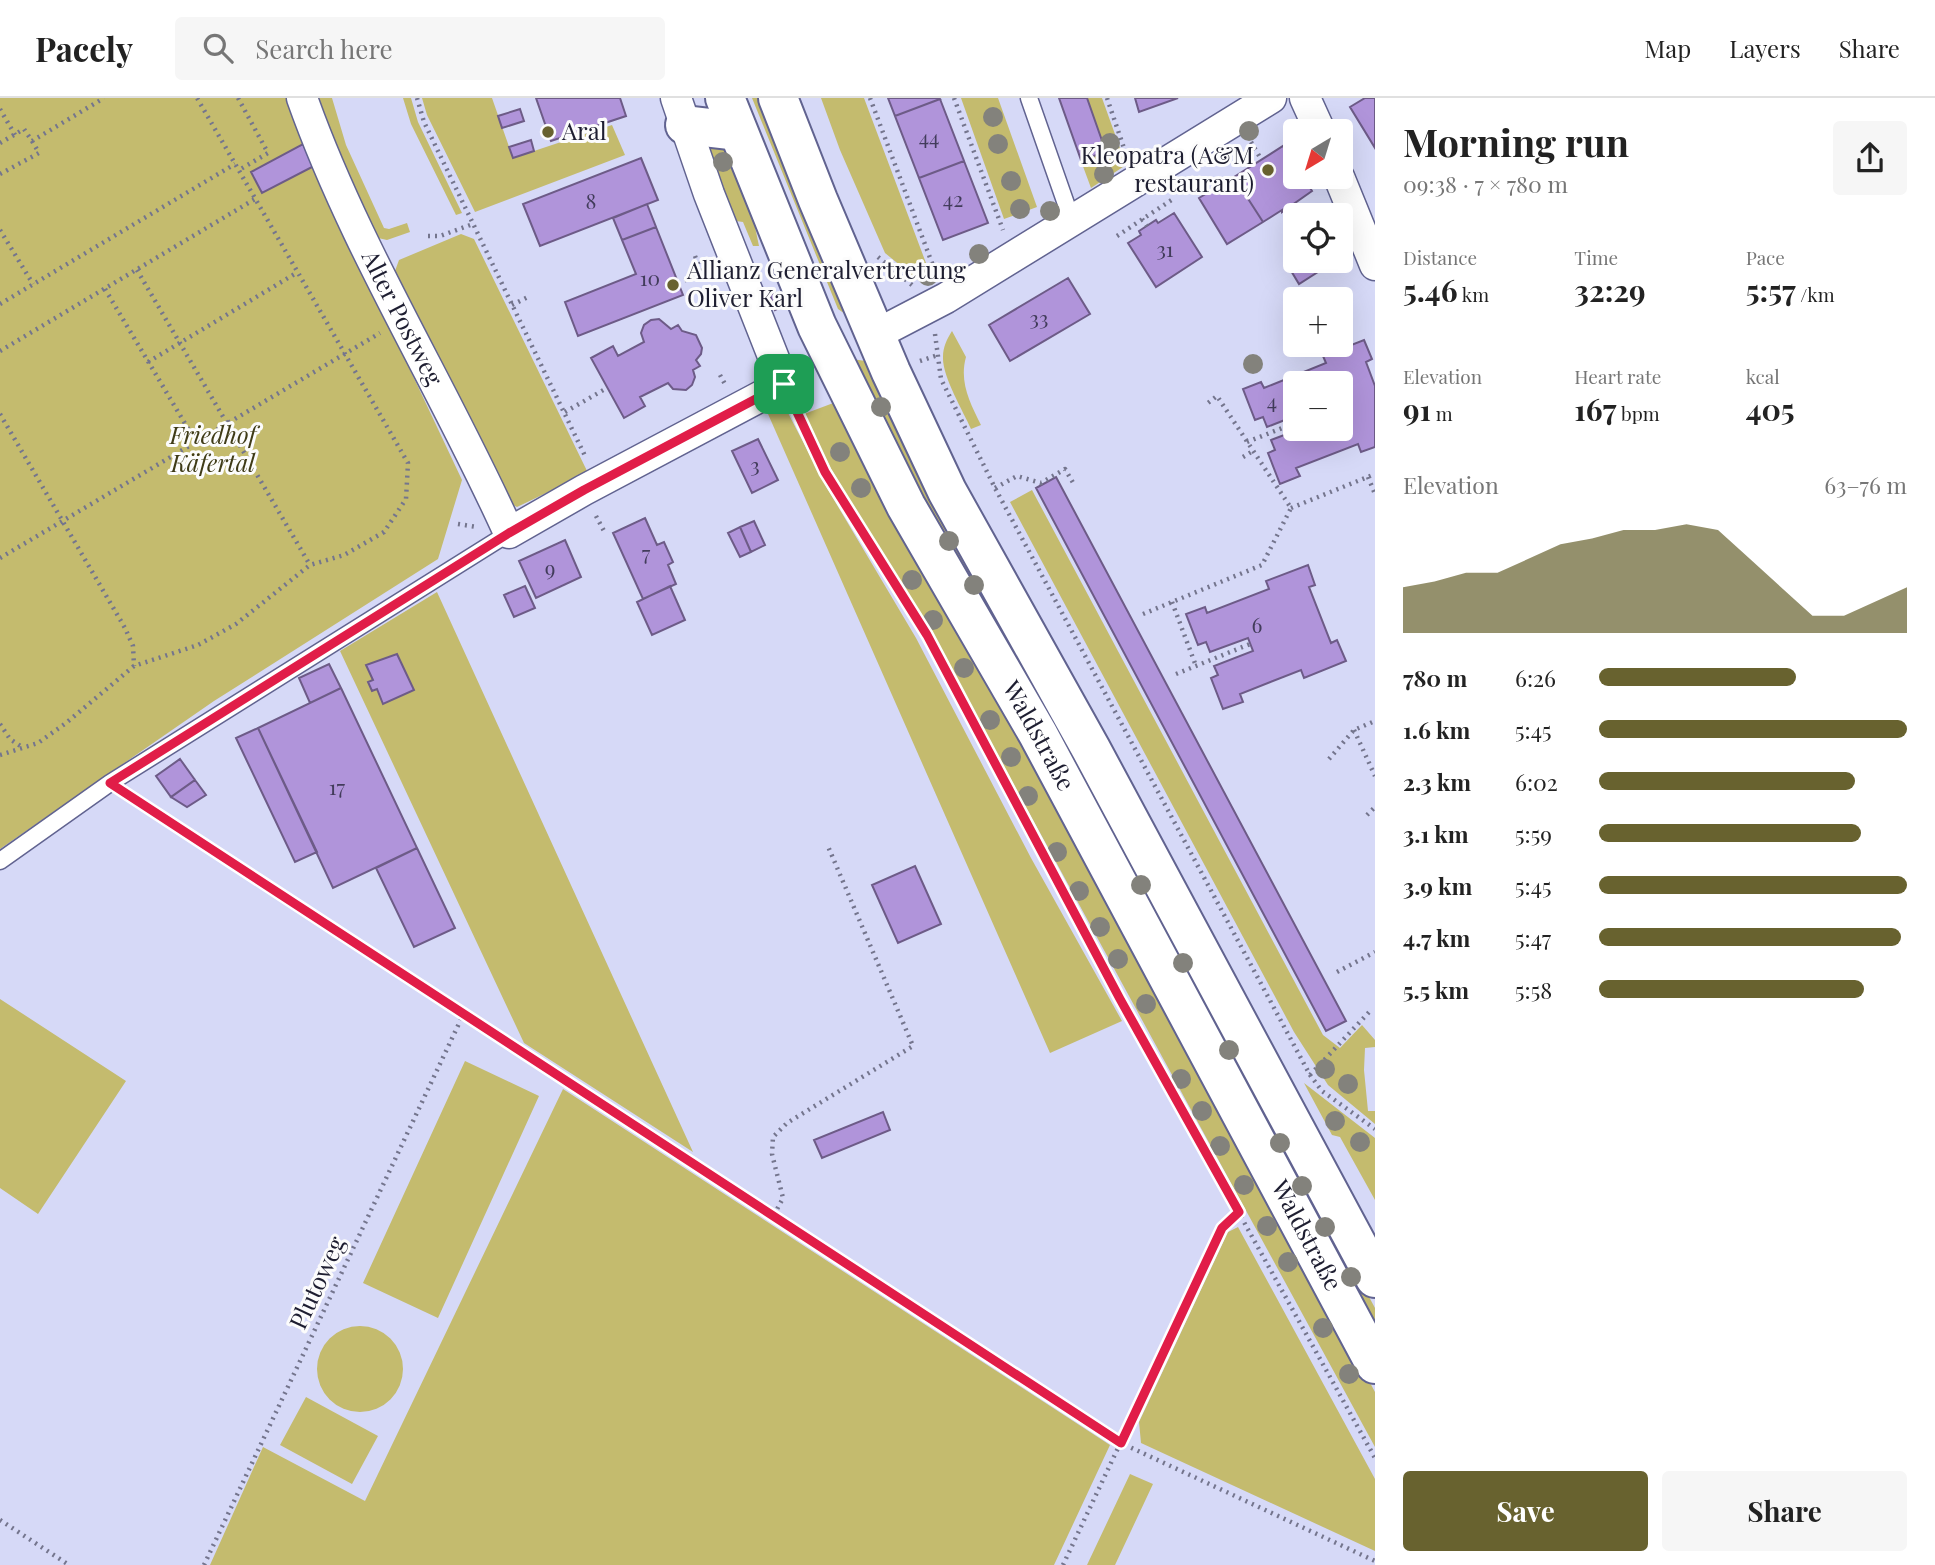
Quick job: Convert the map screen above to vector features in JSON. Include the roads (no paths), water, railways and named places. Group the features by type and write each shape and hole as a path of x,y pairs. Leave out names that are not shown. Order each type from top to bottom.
{"main road":[{"name":"Waldstraße","path":"778,98 875,335 947,491 1091,749 1375,1278"},
{"path":"681,111 731,114"},
{"name":"Waldstraße","path":"731,114 817,326 906,506 1038,734 1375,1364"},
{"path":"817,326 856,338 875,335"}],"street":[{"name":"Alter Postweg","path":"302,98 320,149 509,533"},
{"path":"875,335 935,304 1271,98"},
{"path":"1305,98 1315,119"},
{"path":"509,533 595,494 784,384 709,194 681,111"},
{"path":"1344,189 1375,265"}],"lane":[{"path":"1029,98 1072,221"},
{"path":"0,861 110,783 509,533"}],"place":[{"name":"Aral","path":"548,132"},
{"name":"Kleopatra (A&M restaurant)","path":"1268,170"},
{"name":"Allianz Generalvertretung Oliver Karl","path":"673,285"}],"park label":[{"name":"Friedhof Käfertal","path":"213,450"}]}
